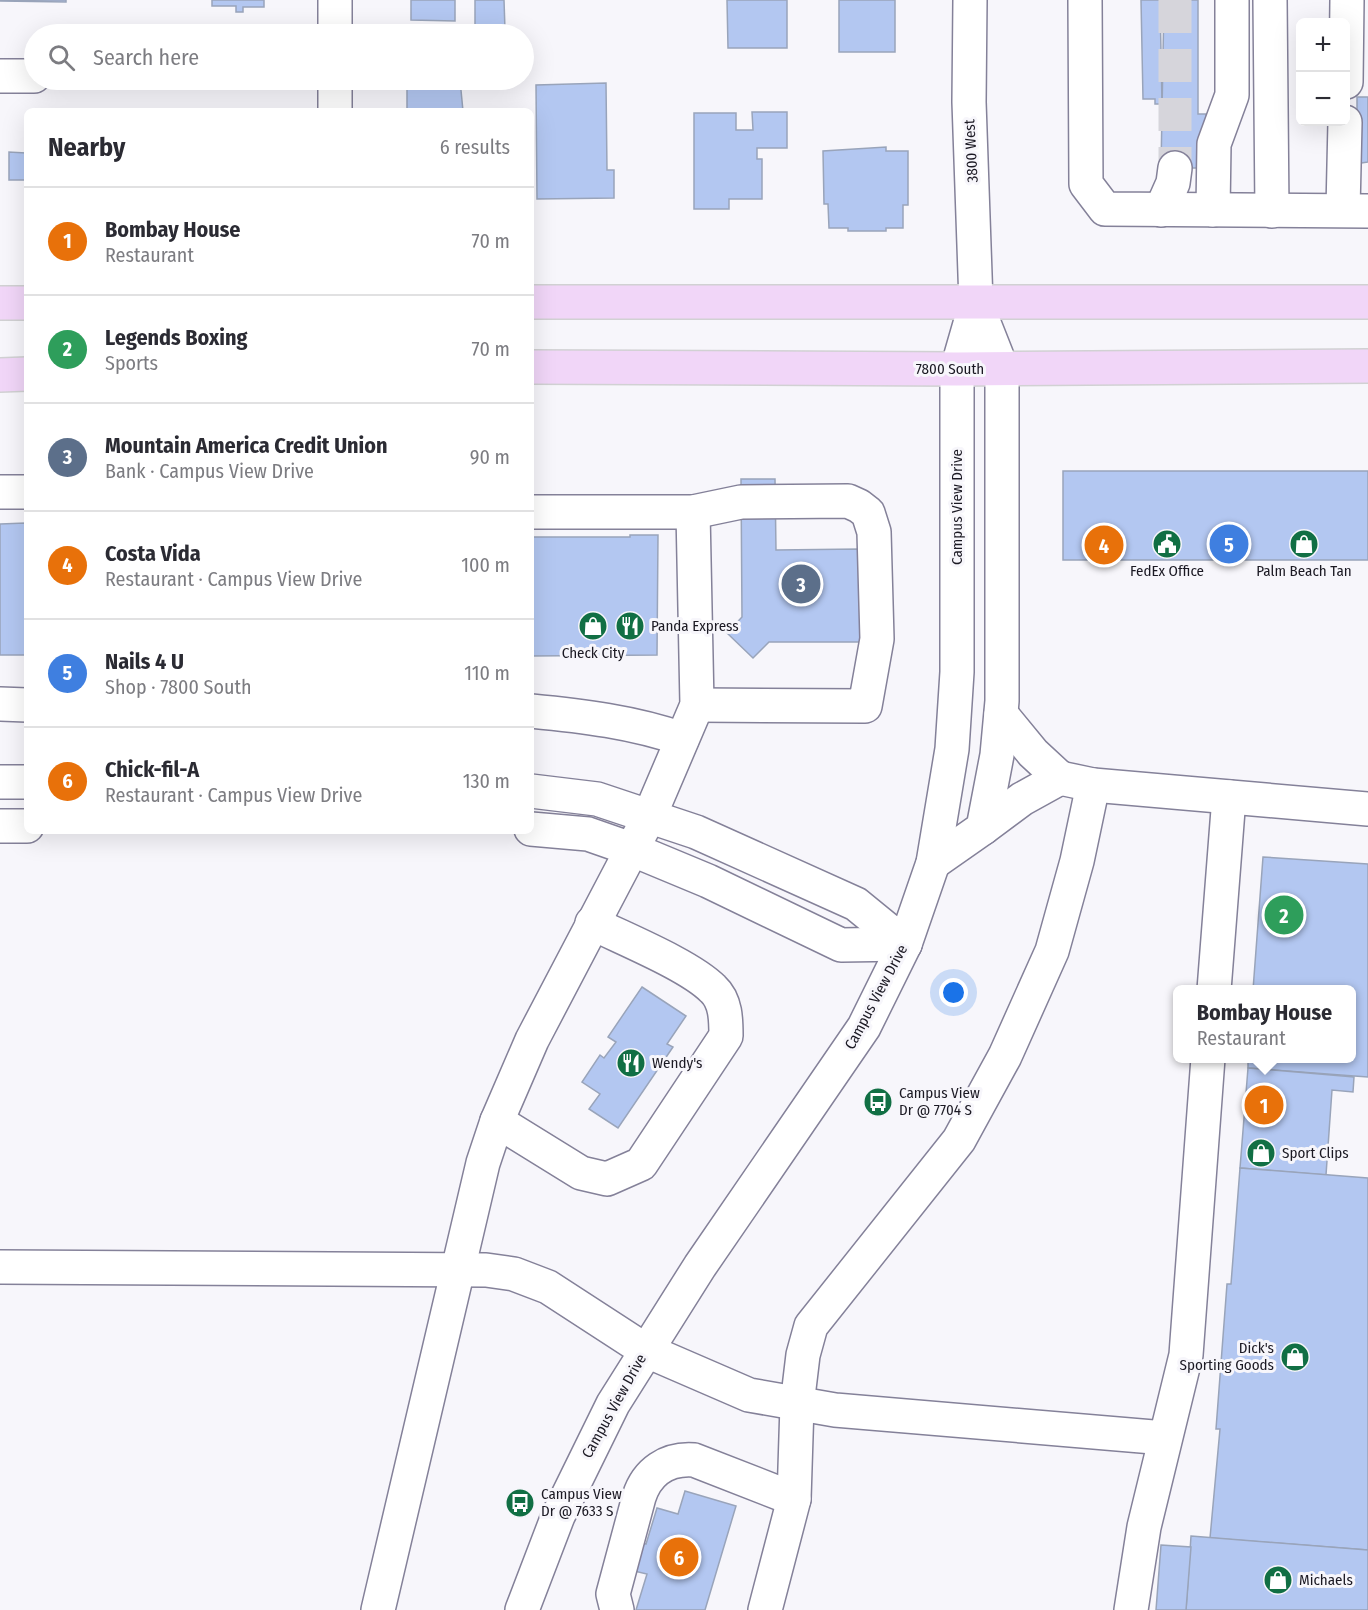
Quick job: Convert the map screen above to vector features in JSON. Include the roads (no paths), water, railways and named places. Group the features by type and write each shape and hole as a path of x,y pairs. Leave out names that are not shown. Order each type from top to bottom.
{"main road":[{"path":"534,302 1368,302"},
{"path":"0,303 24,303"},
{"name":"7800 South","path":"534,367 1002,369 1368,366"},
{"path":"0,375 24,374"}],"street":[{"path":"334,0 335,24"},
{"name":"3800 West","path":"970,0 969,102 976,303"},
{"path":"1085,0 1086,184 1105,209 1356,210 1346,126"},
{"path":"1213,210 1214,144 1232,95 1232,0"},
{"path":"1270,0 1272,211"},
{"path":"1346,72 1347,0"},
{"path":"0,76 24,76"},
{"path":"335,90 335,108"},
{"path":"1161,210 1173,183 1175,168"},
{"path":"976,303 1002,369 1001,714 997,754 983,828"},
{"name":"Campus View Drive","path":"522,1610 558,1516 589,1448 645,1350 864,1027 905,944 933,863 952,749 957,672 957,369 976,303"},
{"path":"0,492 24,492"},
{"path":"534,512 693,512 741,502 848,501 868,513 874,532 877,639 875,662 865,706 697,705"},
{"path":"378,1610 483,1163 497,1121 532,1040 650,815 697,705 693,512"},
{"path":"0,704 24,705"},
{"path":"534,711 590,716 654,729 682,739"},
{"path":"1001,714 1033,753 1060,778 1093,785 1368,808"},
{"path":"933,863 1023,799 1060,778"},
{"path":"0,782 24,783"},
{"path":"765,1610 794,1499 797,1405 803,1355 811,1326 958,1140 1005,1056 1052,951 1077,861 1093,785"},
{"path":"534,790 597,799 696,832 856,904 905,944"},
{"path":"1214,985 1229,797"},
{"path":"0,826 24,826"},
{"path":"534,829 588,834 631,849 708,881 841,945 905,944"},
{"path":"497,1121 581,1173 608,1179 641,1164 726,1036 726,1013 714,989 680,967 592,923"},
{"path":"1131,1610 1144,1527 1186,1355 1208,1063"},
{"path":"0,1267 459,1270 514,1274 548,1287 645,1350 749,1395 797,1405 1166,1438"},
{"path":"617,1610 613,1593 639,1497 643,1485 658,1468 681,1459 694,1460 794,1499"}],"tunnel":[{"path":"1175,0 1175,168"}],"place":[{"name":"FedEx Office","path":"1167,544"},
{"name":"Nails 4 U","path":"1229,544"},
{"name":"Palm Beach Tan","path":"1304,544"},
{"name":"Costa Vida","path":"1104,545"},
{"name":"Mountain America Credit Union","path":"801,584"},
{"name":"Check City","path":"593,626"},
{"name":"Panda Express","path":"630,626"},
{"name":"Legends Boxing","path":"1284,915"},
{"name":"Wendy's","path":"631,1063"},
{"name":"Campus View Dr @ 7704 S","path":"878,1102"},
{"name":"Bombay House","path":"1264,1105"},
{"name":"Sport Clips","path":"1261,1153"},
{"name":"Dick's Sporting Goods","path":"1295,1357"},
{"name":"Campus View Dr @ 7633 S","path":"520,1503"},
{"name":"Chick-fil-A","path":"679,1557"},
{"name":"Michaels","path":"1278,1580"}]}
